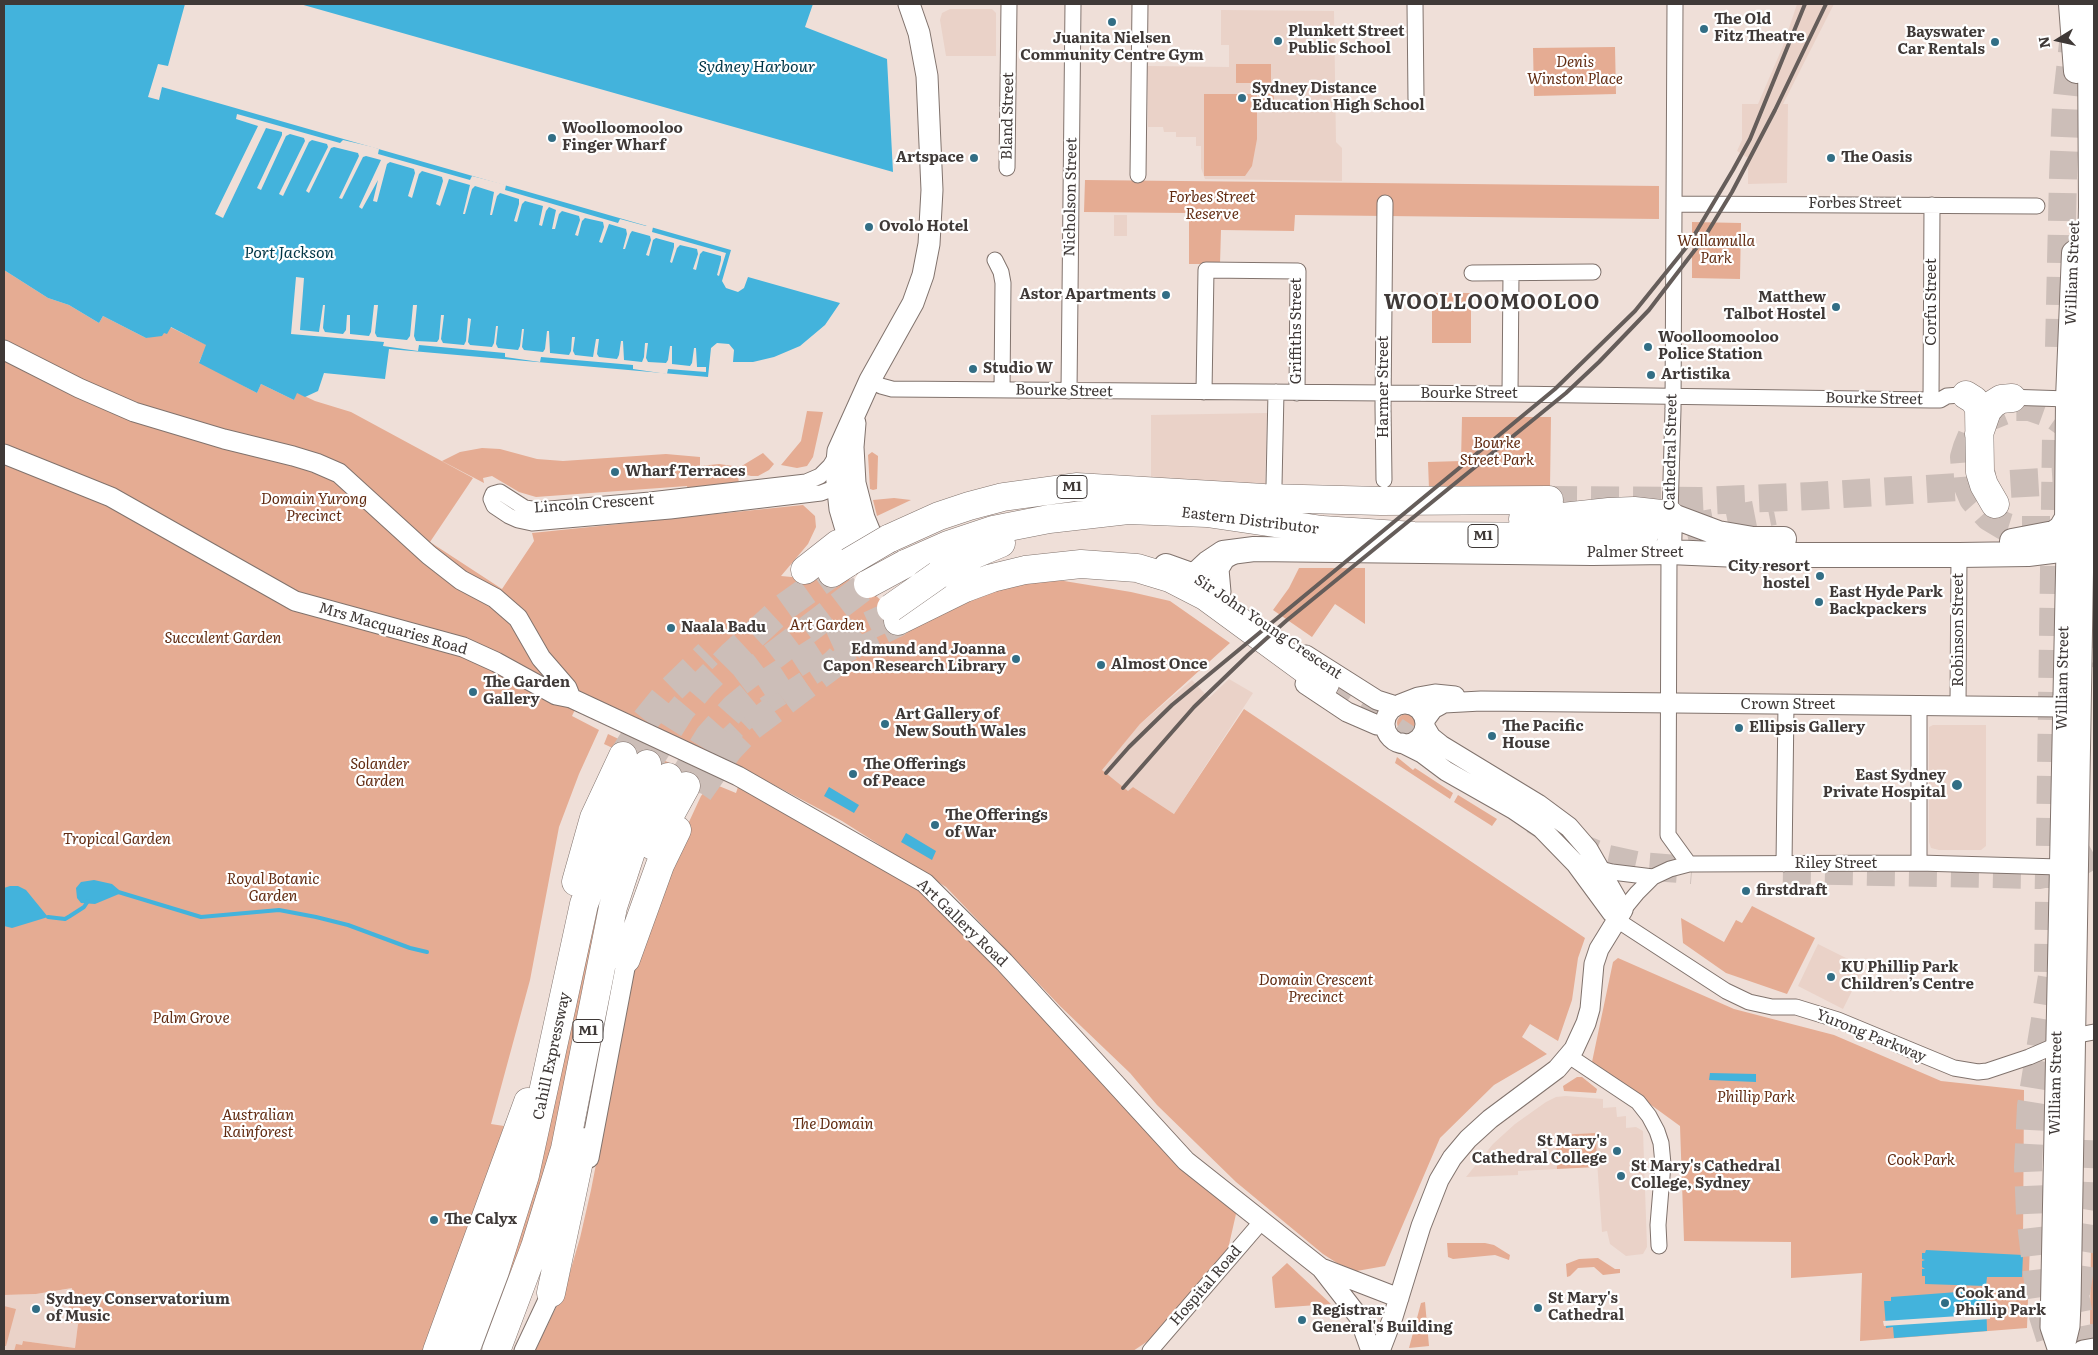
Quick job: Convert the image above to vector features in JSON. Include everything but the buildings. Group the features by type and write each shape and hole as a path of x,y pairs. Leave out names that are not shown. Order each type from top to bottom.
{"highway":[{"path":"1957,395 1978,405 1980,472 1984,486 1995,504"},
{"path":"1979,435 1984,417 1990,407 2001,399 2012,398"},
{"name":"Eastern Distributor","path":"805,570 838,544 859,548 939,516 1002,497 1076,487 1264,498 1358,501 1549,500"},
{"path":"1358,501 1398,513 1472,519 1538,519 1634,511 1670,515"},
{"name":"Eastern Distributor","path":"867,585 905,564 948,545 993,530 1041,520 1128,510 1170,510 1249,518 1322,530 1414,536 1587,537 1645,533"},
{"path":"900,612 940,582 994,546 1088,514"},
{"path":"900,612 965,588 1019,571 1047,566 1081,564 1137,568 1170,578 1205,596 1329,678"},
{"path":"626,959 660,865 678,828 671,778"},
{"path":"437,1351 562,1008 577,874 594,818 671,778"},
{"path":"551,1293 583,1142 626,920 651,849 671,778"},
{"path":"546,1255 581,1116 608,971 622,913 671,778"},
{"name":"Cahill Expressway","path":"496,1351 534,1247 565,1149 608,929 618,891 644,823 671,778"},
{"name":"Cahill Expressway","path":"465,1351 495,1271 523,1183 562,1008"},
{"path":"505,1351 546,1255 566,1202 583,1142"}],"main road":[{"path":"837,486 845,478 846,446 856,410 870,380 913,303 923,275 929,244 932,190 927,76 919,33 909,4"},
{"path":"2072,4 2090,112"},
{"name":"William Street","path":"2061,1351 2051,1327 2065,1041 2069,867 2079,707 2083,398 2074,238 2086,82 2080,4"},
{"name":"William Street","path":"2081,543 2067,518 2083,398 2088,341 2090,46 2094,4"},
{"path":"846,446 860,503 859,548"},
{"path":"837,486 846,489 860,503"},
{"path":"837,486 843,522 859,548"},
{"path":"1670,515 1718,533 1753,539 1974,541 2015,541 2049,535 2058,531 2067,518"},
{"name":"Cathedral Street","path":"1669,552 1670,515"},
{"name":"Palmer Street","path":"1194,576 1221,554 1242,550 1669,552 1739,555 1959,555 2028,554 2081,543"},
{"name":"Sir John Young Crescent","path":"940,582 1036,558 1084,555 1127,558 1156,563 1194,576"},
{"path":"2083,1351 2094,1349"}],"street":[{"name":"Bland Street","path":"1007,168 1009,4"},
{"name":"Nicholson Street","path":"1069,390 1073,4"},
{"path":"1138,175 1140,4"},
{"path":"1415,4 1416,100"},
{"name":"Cathedral Street","path":"1670,515 1673,396 1675,4"},
{"name":"Harmer Street","path":"1384,203 1384,480"},
{"name":"Forbes Street","path":"1674,204 2037,206"},
{"name":"Corfu Street","path":"1931,400 1932,205"},
{"path":"994,260 1001,272 1003,283 1002,390"},
{"name":"Griffiths Street","path":"1204,392 1206,270 1298,271 1297,393"},
{"path":"1472,273 1593,272"},
{"path":"1510,394 1511,273"},
{"path":"4,350 79,388 134,412 206,434 316,462 339,473 429,555 461,580 495,598 518,618 541,658 567,688 571,698"},
{"name":"Bourke Street","path":"870,380 892,389 1510,394 1931,400 1940,400 1957,395 1991,394 2012,398 2083,398"},
{"name":"Griffiths Street","path":"1274,485 1276,392"},
{"name":"Lincoln Crescent","path":"669,504 806,482 820,476 846,446"},
{"name":"Mrs Macquaries Road","path":"4,454 111,497 295,601 463,647 496,662 556,695 571,698"},
{"path":"806,482 837,486"},
{"name":"Lincoln Crescent","path":"532,516 821,493 837,486"},
{"path":"1221,592 1218,576 1220,565 1228,556 1242,550"},
{"name":"Cathedral Street","path":"1669,552 1668,835 1689,864"},
{"name":"Robinson Street","path":"1958,705 1959,555"},
{"path":"900,612 965,595 1022,577 1053,572 1080,571 1126,574 1161,586 1190,601 1328,700 1422,753 1541,828 1564,850 1620,915"},
{"name":"Sir John Young Crescent","path":"1194,576 1221,592 1282,638 1329,678 1377,700 1398,705"},
{"path":"1329,678 1389,734 1415,741 1422,735 1425,723"},
{"name":"Crown Street","path":"1398,705 1418,697 1435,694 1481,701"},
{"name":"Art Gallery Road","path":"571,698 754,785 924,883 1004,962 1186,1161 1321,1268"},
{"name":"Crown Street","path":"1425,723 1433,708 1444,703 1481,701 2079,707"},
{"path":"1389,734 1386,718 1398,705 1416,706 1420,710 1435,741 1562,820 1582,842 1600,869 1620,915"},
{"path":"1784,864 1786,705"},
{"path":"1919,705 1919,863"},
{"path":"1467,761 1484,781 1509,800 1513,809"},
{"name":"Riley Street","path":"1620,915 1637,893 1653,877 1670,869 1689,864 1919,863 2069,867"},
{"path":"1600,869 1653,877"},
{"path":"1380,1351 1439,1180 1452,1158 1490,1118 1542,1082 1569,1056 1578,1041 1588,1016 1594,964 1599,949 1620,915"},
{"name":"Yurong Parkway","path":"1620,915 1726,991 1749,1002 1772,1007 1796,1007 1838,1020 1929,1060 1967,1071 1978,1072 2002,1067 2065,1041"},
{"path":"524,1351 568,1253 578,1218 626,959"},
{"path":"2065,1041 2094,1032"},
{"path":"1569,1056 1638,1102 1649,1116 1657,1131 1661,1143 1663,1164 1658,1225 1659,1246"},
{"name":"Hospital Road","path":"1150,1351 1262,1221"},
{"path":"1321,1268 1399,1298"},
{"path":"1321,1268 1350,1303 1360,1319 1371,1351"},
{"path":"1360,1319 1379,1323 1393,1317"},
{"path":"1390,1351 1393,1317"}],"shaded area":[{"path":"1797,4 1834,4 1783,104 1788,104 1787,183 1748,184 1748,158 1737,151 1742,140 1742,104 1758,104 1783,46"},
{"path":"950,9 992,9 996,13 996,56 946,56 940,20 942,13"},
{"name":"Sydney Distance Education High School","path":"1221,10 1334,11 1336,142 1342,148 1342,181 1205,179 1201,168 1201,146 1196,146 1196,137 1176,137 1176,132 1164,132 1163,127 1148,127 1148,66 1229,67 1229,45 1221,45"},
{"path":"1114,215 1127,215 1127,236 1114,236"},
{"path":"1267,413 1265,486 1151,479 1151,415"},
{"path":"1229,679 1253,693 1174,814 1133,787 1128,792 1101,770 1140,724 1192,680 1209,698"},
{"name":"East Sydney Private Hospital","path":"1933,725 1986,725 1986,846 1981,850 1939,850 1931,848 1929,842 1929,727"},
{"name":"KU Phillip Park Children’s Centre","path":"1818,944 1864,967 1843,1009 1798,986"},
{"name":"St Mary's Cathedral College, Sydney","path":"1556,1097 1603,1099 1603,1108 1616,1107 1617,1117 1626,1116 1626,1128 1636,1127 1643,1131 1647,1247 1643,1254 1626,1256 1610,1244 1607,1231 1602,1232 1595,1133 1556,1135 1557,1169 1518,1171 1518,1175 1466,1177 1493,1144 1515,1124 1546,1102"},
{"name":"Sydney Conservatorium of Music","path":"73,1288 66,1322 78,1324 75,1348 23,1341 22,1345 16,1345 14,1351 4,1351 4,1295 36,1294"}],"green space":[{"name":"Denis Winston Place","path":"1615,47 1616,94 1534,96 1533,48"},
{"path":"1236,64 1271,64 1271,83 1236,83"},
{"path":"1258,85 1273,85 1274,101 1259,102"},
{"path":"1204,94 1257,94 1257,139 1252,166 1245,176 1204,176"},
{"name":"Forbes Street Reserve","path":"1085,180 1659,186 1659,219 1295,215 1294,231 1221,230 1220,264 1189,264 1189,213 1084,212"},
{"name":"Wallamulla Park","path":"1692,222 1741,223 1740,279 1692,278"},
{"path":"4,270 48,298 69,305 99,323 103,316 146,338 164,332 170,327 207,345 199,362 257,393 261,384 294,400 296,392 315,401 351,412 473,478 430,542 502,589 534,541 532,533 803,505 815,516 816,527 808,544 781,576 802,578 819,575 846,578 856,582 873,593 888,607 900,637 950,606 1006,586 1052,579 1131,592 1170,601 1230,643 1140,724 1102,770 1128,791 1133,787 1174,814 1244,709 1585,938 1578,958 1572,1000 1558,1041 1530,1024 1522,1037 1547,1054 1494,1085 1440,1138 1385,1266 1351,1272 1323,1254 1236,1182 1157,1105 1130,1073 1061,1007 946,887 842,821 729,761 583,693 572,716 599,730 579,774 559,827 530,980 491,1124 504,1126 428,1351 14,1351 16,1344 22,1345 23,1341 75,1348 78,1324 66,1322 72,1288 36,1294 4,1295"},
{"path":"1432,293 1471,293 1471,343 1432,343"},
{"path":"807,411 823,412 813,457 807,466 797,468 781,465 801,441"},
{"name":"Bourke Street Park","path":"1462,417 1551,417 1550,487 1429,489 1428,462 1461,461"},
{"name":"Wharf Terraces","path":"482,448 500,449 537,459 563,461 666,454 700,457 700,466 719,464 740,467 763,453 774,464 769,470 758,476 739,473 739,484 688,491 687,486 536,497 519,492 492,476 483,478 484,483 442,461 460,452"},
{"path":"872,452 878,456 877,489 873,490 870,489 868,455"},
{"path":"894,498 911,500 877,516 873,500"},
{"path":"1299,568 1365,568 1365,624 1335,604 1312,637 1273,610 1289,588"},
{"path":"1402,714 1410,714 1415,719 1413,730 1402,732 1397,727 1397,719"},
{"name":"The Domain","path":"608,734 710,782 707,790 714,784 736,793 738,787 829,834 909,882 931,900 1201,1185 1232,1206 1236,1214 1228,1249 1160,1333 1133,1351 535,1351 565,1289 580,1238 630,989 640,949 669,865 705,791 604,744"},
{"path":"1397,757 1413,770 1415,768 1453,793 1450,799 1395,763"},
{"path":"1458,795 1497,819 1492,826 1454,802"},
{"path":"606,878 610,879 564,1121 494,1335 481,1330 590,925"},
{"path":"1752,906 1815,938 1787,994 1726,973 1683,943 1681,918 1724,942 1736,920 1742,923"},
{"path":"1618,958 1734,1009 1834,1035 1941,1081 2024,1090 2023,1243 2030,1243 2027,1328 1860,1341 1862,1273 1791,1278 1791,1242 1684,1241 1680,1126 1592,1062 1613,962"},
{"path":"1577,1077 1582,1077 1597,1089 1596,1093 1564,1091 1563,1086"},
{"path":"1596,1133 1597,1167 1557,1169 1555,1135"},
{"path":"1447,1243 1485,1243 1494,1245 1510,1255 1509,1260 1495,1255 1453,1259 1448,1257"},
{"path":"2091,1243 2094,1243 2094,1328 2090,1324"},
{"path":"1598,1258 1615,1269 1620,1269 1620,1273 1603,1275 1594,1267 1578,1268 1567,1277 1566,1264 1579,1259"},
{"path":"1287,1263 1331,1304 1275,1308 1272,1277"},
{"path":"1425,1302 1429,1346 1409,1348 1421,1303"},
{"path":"4,1306 16,1309 6,1346 4,1346"}],"water":[{"name":"Port Jackson","path":"4,4 185,4 168,66 158,64 148,97 159,100 162,87 731,250 722,281 726,288 738,292 744,288 748,277 840,303 825,325 800,346 774,357 753,362 733,362 734,350 729,344 717,343 711,348 708,377 389,349 385,379 324,373 318,391 305,397 297,393 294,400 261,384 257,393 199,363 206,345 171,327 167,334 164,333 162,336 146,338 103,316 99,323 69,305 48,298 4,270"},
{"name":"Sydney Harbour","path":"300,4 813,4 805,27 887,59 893,172"},
{"path":"829,787 859,805 854,813 824,796"},
{"path":"906,833 936,851 932,860 901,842"},
{"path":"94,880 112,884 119,890 119,894 95,904 81,903 77,898 76,888 81,882"},
{"path":"18,886 26,890 48,917 12,928 4,926 4,888"},
{"path":"1710,1073 1756,1074 1756,1082 1709,1080"},
{"path":"1926,1250 2023,1255 2022,1277 1987,1277 1986,1286 1925,1284 1925,1276 1922,1276 1922,1269 1925,1269 1922,1267 1922,1261 1925,1260 1922,1259 1922,1253 1925,1253"},
{"path":"1984,1290 1984,1295 1986,1295 1987,1331 1894,1338 1893,1327 1886,1328 1884,1301 1891,1301 1891,1297"}],"pier":[{"path":"237,114 340,143 343,140 373,147 379,149 378,154 470,180 472,176 506,185 505,190 618,223 620,219 653,227 652,232 726,253 719,276 717,275 721,256 703,251 700,254 696,270 693,269 698,254 697,249 680,245 677,248 672,263 670,262 674,243 656,238 653,240 649,256 646,255 651,240 650,236 632,231 625,249 623,249 627,234 626,229 609,224 602,243 599,242 604,227 603,222 585,218 582,221 578,236 575,235 580,220 579,216 562,211 559,214 555,229 552,229 556,210 549,207 542,226 539,225 543,206 525,201 522,204 517,222 514,221 519,199 500,193 497,196 492,215 490,215 494,192 475,186 472,189 465,214 463,214 470,185 449,179 440,206 436,204 443,181 442,177 422,171 419,174 412,198 408,196 415,173 414,169 390,162 387,164 377,202 373,201 378,180 362,209 359,207 381,160 363,157 342,199 339,198 359,156 358,153 334,147 331,148 309,193 306,191 328,147 327,144 312,140 309,142 283,196 279,194 305,141 304,138 290,134 286,136 261,190 257,188 282,135 282,132 266,128 223,218 215,214 258,126 236,119"},
{"path":"296,277 304,278 300,330 319,332 323,305 325,305 323,328 325,332 343,334 346,330 347,315 350,315 350,334 369,336 374,305 378,305 375,333 377,337 407,340 410,336 413,305 417,305 414,336 416,341 437,342 439,339 441,315 444,315 441,339 443,343 464,345 468,318 471,319 468,342 470,345 492,347 496,326 498,326 496,344 498,348 518,350 522,329 524,329 522,347 524,350 543,352 547,331 549,331 550,353 569,355 572,337 575,337 573,351 575,355 593,357 596,339 599,339 597,354 599,357 617,359 621,341 623,341 624,360 642,362 645,343 648,343 646,358 648,362 666,363 670,346 672,346 672,364 690,366 694,348 696,348 697,367 706,367 706,372 668,369 667,374 633,369 633,365 541,357 540,362 505,357 505,353 419,345 418,351 383,346 384,342 291,334"},
{"path":"1990,1314 1990,1319 1884,1326 1883,1321"}],"waterway":[{"path":"115,891 201,917 279,910 316,917 348,925 410,948 427,952"},
{"path":"48,917 65,919 84,907 88,901"}],"tunnel":[{"path":"2059,347 2066,106 2073,43"},
{"path":"2050,530 2017,530 2004,526 1989,517 1973,499 1966,482 1964,457 1967,447 1974,430 1984,419 2014,407 2030,407 2055,416 2072,428 2081,441"},
{"path":"2048,972 2056,437"},
{"path":"1549,500 1700,501 2074,480"},
{"path":"1686,528 1774,511"},
{"path":"855,544 883,588 903,606"},
{"path":"647,764 681,710 704,683 783,608 832,573"},
{"path":"2094,579 2090,596 2089,627 2094,667"},
{"path":"739,682 865,586"},
{"path":"680,783 709,736 734,708 757,689 822,647 894,614"},
{"path":"692,789 704,767 721,744 744,722 767,705 856,648 901,626"},
{"path":"699,792 729,749 748,729 834,664 863,635"},
{"path":"623,756 644,722 666,695 708,654"},
{"path":"1325,684 1430,754"},
{"path":"1534,820 1574,845 1608,859 1640,866 1692,870"},
{"path":"1783,870 2039,875 2068,869 2094,854"},
{"path":"2050,1338 2043,1316 2037,1274 2030,1214 2028,1167 2031,1106 2053,970"},
{"path":"2076,1293 2091,1199 2094,1129"},
{"path":"2073,1285 2086,1351"}],"railway":[{"path":"1106,773 1129,747 1172,705 1555,389 1635,311 1689,244 1733,170 1750,139 1805,4"},
{"path":"1123,788 1194,707 1248,655 1286,621 1566,393 1649,310 1704,238 1732,192 1775,110 1826,4"}],"place":[{"name":"Juanita Nielsen Community Centre Gym","path":"1112,22"},
{"name":"The Old Fitz Theatre","path":"1704,29"},
{"name":"Plunkett Street Public School","path":"1278,41"},
{"name":"Bayswater Car Rentals","path":"1995,42"},
{"name":"Sydney Distance Education High School","path":"1242,98"},
{"name":"Woolloomooloo Finger Wharf","path":"552,138"},
{"name":"Artspace","path":"974,158"},
{"name":"The Oasis","path":"1831,158"},
{"name":"Ovolo Hotel","path":"869,227"},
{"name":"Astor Apartments","path":"1166,295"},
{"name":"Matthew Talbot Hostel","path":"1836,307"},
{"name":"Woolloomooloo Police Station","path":"1648,347"},
{"name":"Studio W","path":"973,369"},
{"name":"Artistika","path":"1651,375"},
{"name":"Wharf Terraces","path":"615,472"},
{"name":"City resort hostel","path":"1820,576"},
{"name":"East Hyde Park Backpackers","path":"1819,602"},
{"name":"Naala Badu","path":"671,628"},
{"name":"Edmund and Joanna Capon Research Library","path":"1016,659"},
{"name":"Almost Once","path":"1101,665"},
{"name":"The Garden Gallery","path":"473,692"},
{"name":"Art Gallery of New South Wales","path":"885,724"},
{"name":"Ellipsis Gallery","path":"1739,728"},
{"name":"The Pacific House","path":"1492,736"},
{"name":"The Offerings of Peace","path":"853,774"},
{"name":"East Sydney Private Hospital","path":"1957,785"},
{"name":"The Offerings of War","path":"935,825"},
{"name":"firstdraft","path":"1746,891"},
{"name":"KU Phillip Park Children’s Centre","path":"1831,977"},
{"name":"St Mary's Cathedral College","path":"1617,1151"},
{"name":"St Mary's Cathedral College, Sydney","path":"1621,1176"},
{"name":"The Calyx","path":"434,1220"},
{"name":"Cook and Phillip Park","path":"1945,1303"},
{"name":"St Mary's Cathedral","path":"1538,1308"},
{"name":"Sydney Conservatorium of Music","path":"36,1309"},
{"name":"Registrar General's Building","path":"1302,1320"}],"district":[{"name":"WOOLLOOMOOLOO","path":"1492,303"}],"park label":[{"name":"Domain Yurong Precinct","path":"314,508"},
{"name":"Art Garden","path":"827,626"},
{"name":"Succulent Garden","path":"223,639"},
{"name":"Solander Garden","path":"380,774"},
{"name":"Tropical Garden","path":"117,840"},
{"name":"Royal Botanic Garden","path":"273,888"},
{"name":"Domain Crescent Precinct","path":"1316,990"},
{"name":"Palm Grove","path":"191,1019"},
{"name":"Phillip Park","path":"1756,1098"},
{"name":"Australian Rainforest","path":"258,1124"},
{"name":"Cook Park","path":"1921,1161"}]}
